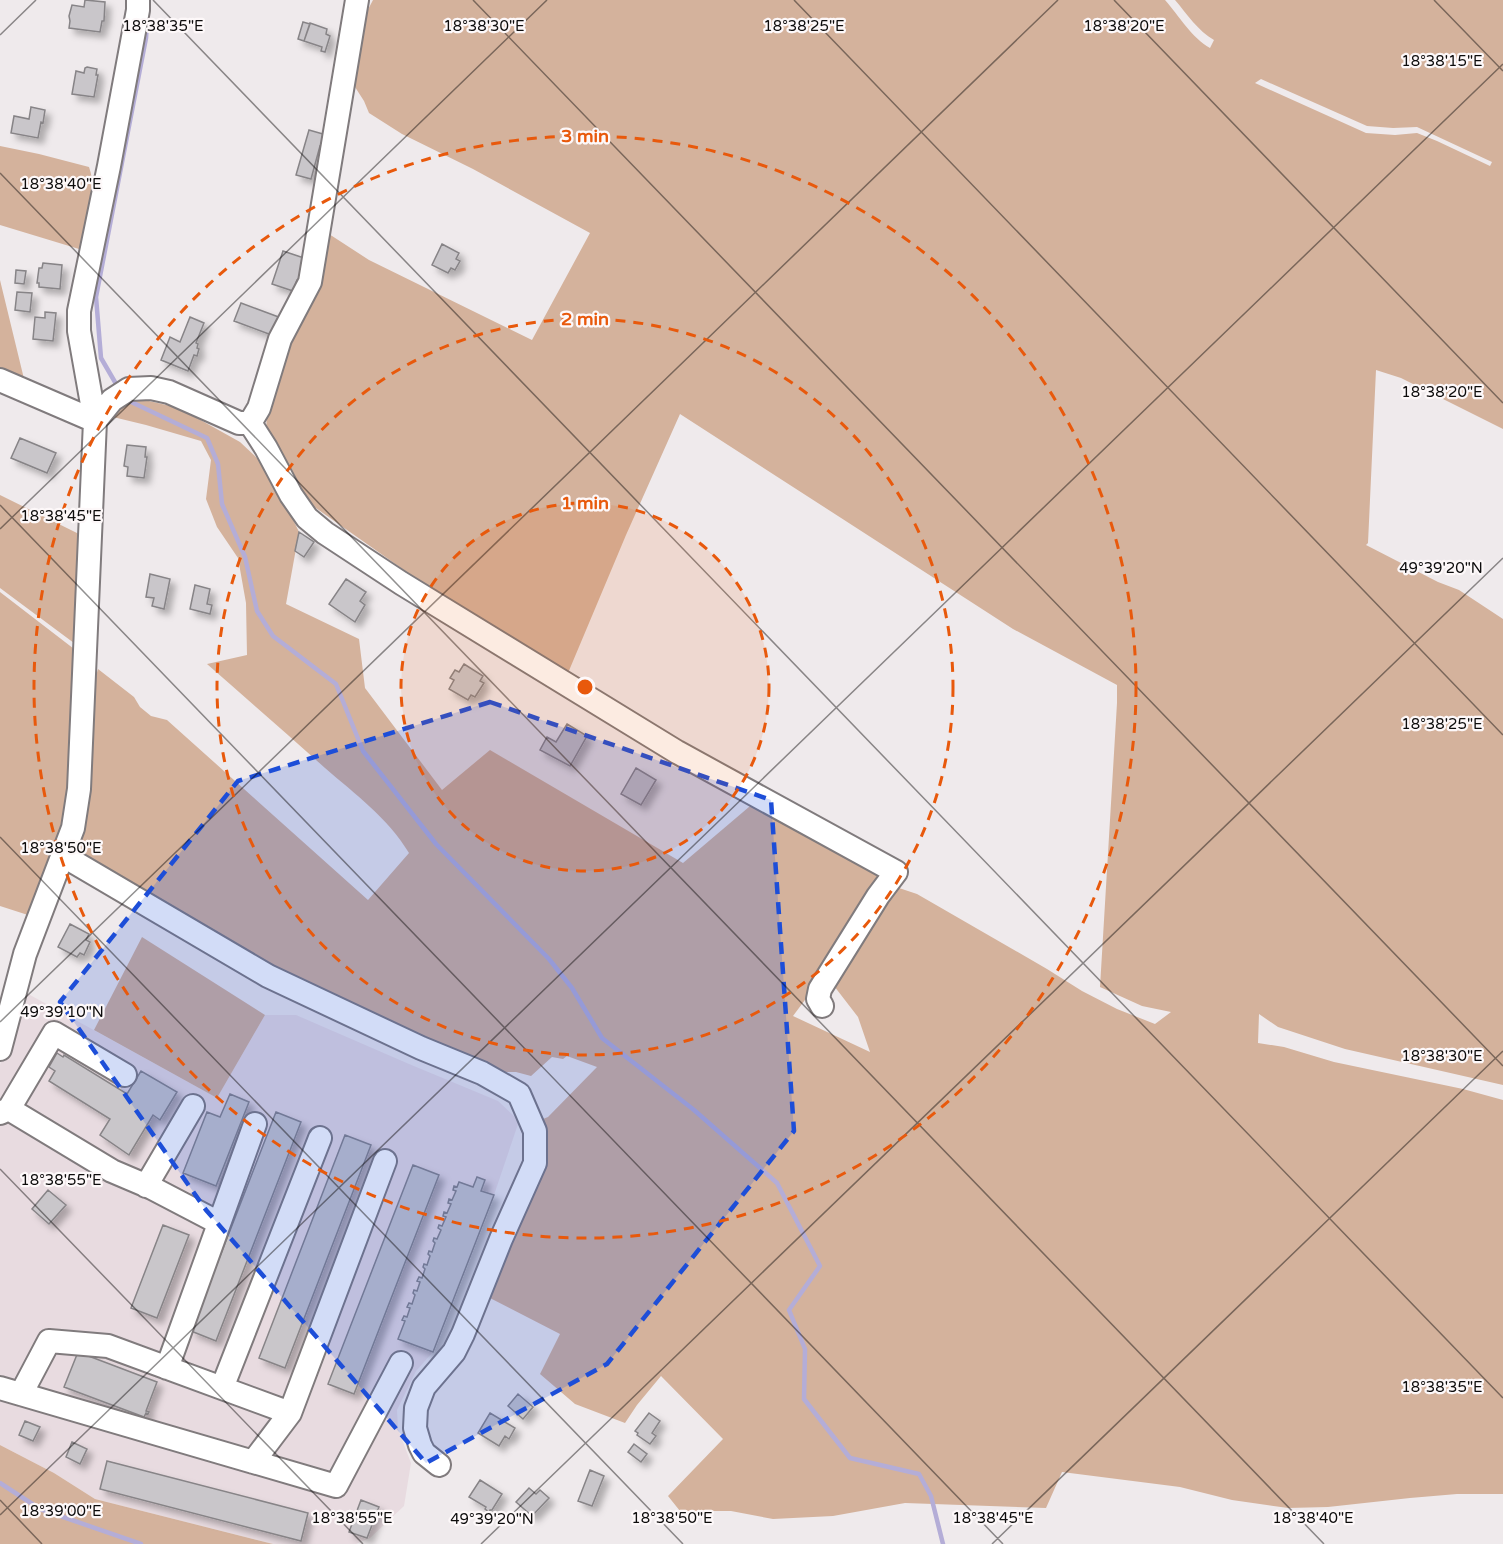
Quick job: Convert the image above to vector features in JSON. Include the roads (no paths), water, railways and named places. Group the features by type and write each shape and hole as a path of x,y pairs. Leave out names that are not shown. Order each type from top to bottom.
{"street":[{"path":"0,1049 25,954 73,828 79,789 95,421 79,331 79,311 109,166 138,0"},
{"path":"250,423 259,408 280,339 310,282 357,0"},
{"path":"0,380 95,421"},
{"path":"95,421 120,395 151,388 169,392 239,423 250,423"},
{"path":"250,423 291,495 307,518 325,533 401,583 677,752 896,872 878,896 820,989 818,999 822,1006"},
{"path":"62,855 268,976 421,1048 482,1073 519,1094 535,1131 535,1163 501,1239 463,1334 454,1352 424,1388 416,1408 415,1428 420,1445 424,1453 439,1465"},
{"path":"125,1075 54,1033 4,1111 112,1171 219,1223"},
{"path":"146,1186 193,1106"},
{"path":"167,1368 255,1125"},
{"path":"222,1388 320,1138"},
{"path":"253,1462 290,1413 385,1161"},
{"path":"290,1413 108,1346 49,1341 10,1391 336,1486 401,1363"}],"waterway":[{"path":"119,389 101,358 96,297 146,38 147,21"},
{"path":"125,399 207,438 218,464 222,504 245,557 257,611 273,636 336,684 363,751 436,844 549,959 572,988 602,1038 694,1110 777,1183 820,1266 789,1310 805,1349 804,1399 850,1458 919,1474 931,1496 943,1544"},
{"path":"0,1483 40,1509 141,1544"}]}
